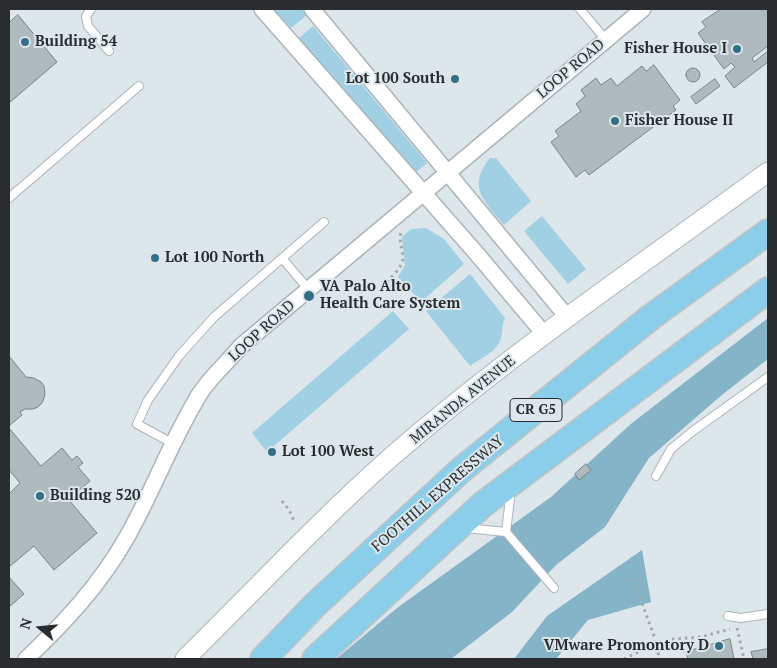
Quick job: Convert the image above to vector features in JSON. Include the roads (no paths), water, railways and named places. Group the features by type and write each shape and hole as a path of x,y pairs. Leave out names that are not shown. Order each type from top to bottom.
{"highway":[{"name":"FOOTHILL EXPRESSWAY","path":"263,659 316,604 461,470 651,317 768,232"},
{"name":"CR G5","path":"315,659 482,505 768,290"},
{"path":"252,659 316,604"}],"street":[{"path":"262,9 524,308 545,335"},
{"path":"312,9 568,318"},
{"name":"LOOP ROAD","path":"26,659 60,628 97,585 127,537 172,443 200,393 241,346 643,9"},
{"name":"MIRANDA AVENUE","path":"185,659 331,513 390,458 459,401 545,335 768,172"}],"lane":[{"path":"91,9 86,16 88,26 109,51"},
{"path":"581,10 606,40"},
{"path":"9,198 139,86"},
{"path":"172,443 137,424 148,400 179,356 214,316 324,222"},
{"path":"282,258 309,290"},
{"path":"656,476 671,449 768,377"},
{"path":"506,532 512,483"},
{"path":"458,527 506,532 554,588"},
{"path":"728,616 741,618 768,614"}],"place":[{"name":"Building 54","path":"25,42"},
{"name":"Fisher House I","path":"737,49"},
{"name":"Lot 100 South","path":"455,79"},
{"name":"Fisher House II","path":"615,121"},
{"name":"Lot 100 North","path":"155,258"},
{"name":"VA Palo Alto Health Care System","path":"309,296"},
{"name":"Lot 100 West","path":"272,452"},
{"name":"Building 520","path":"40,496"},
{"name":"VMware Promontory D","path":"719,646"}]}
